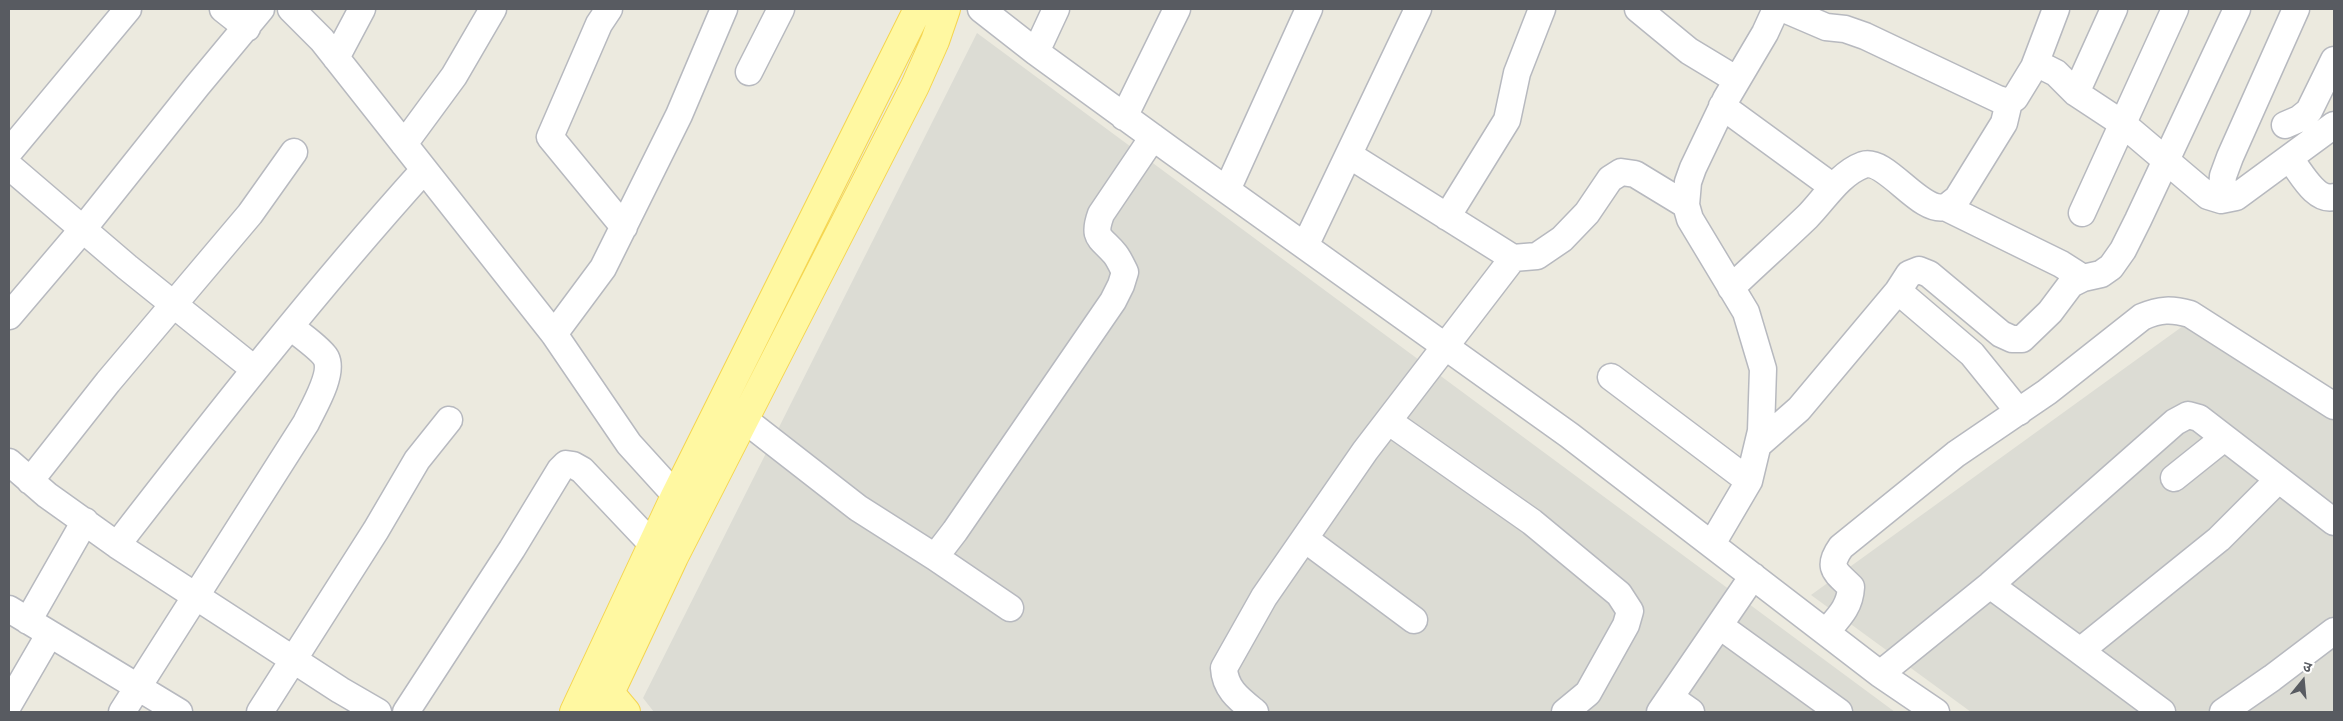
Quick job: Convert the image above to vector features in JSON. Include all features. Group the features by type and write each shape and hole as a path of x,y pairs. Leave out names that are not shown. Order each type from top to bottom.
{"main road":[{"path":"574,712 675,496 918,9"},
{"path":"612,706 694,516 915,86 936,41 946,9"},
{"path":"593,672 612,706"}],"street":[{"path":"9,152 128,9"},
{"path":"9,316 83,229 254,18 223,9"},
{"path":"290,9 322,40 554,334 629,444 694,516"},
{"path":"336,58 362,9"},
{"path":"404,144 454,76 493,9"},
{"path":"609,9 599,24 550,137 624,227"},
{"path":"554,334 603,268 679,115 724,9"},
{"path":"749,72 781,9"},
{"path":"981,9 1124,116 1569,435 1827,631 1880,674 1936,712"},
{"path":"1036,52 1056,9"},
{"path":"1124,116 1177,9"},
{"path":"1227,190 1309,9"},
{"path":"1306,246 1418,9"},
{"path":"1447,217 1507,120 1517,73 1542,9"},
{"path":"1638,9 1689,51 1737,80"},
{"path":"1712,544 1749,481 1762,431 1762,369 1746,312 1690,219 1686,206 1688,182 1722,106 1776,9"},
{"path":"1784,9 1826,26 1850,19 1865,36 1998,99 2009,102"},
{"path":"2076,92 2114,9"},
{"path":"2082,213 2175,9"},
{"path":"1758,445 1799,409 1898,290 1909,274 1920,270 1929,274 2001,334 2012,339 2022,339 2050,312 2065,290 2083,278 2101,274 2111,267 2123,250 2166,162 2237,9"},
{"path":"2221,200 2223,176 2230,157 2296,9"},
{"path":"1731,288 1808,216 1833,187 1853,170 1864,165 1872,164 1892,176 1934,208 1945,207 1957,199 2004,123 2009,102 2015,98 2034,67 2049,11"},
{"path":"2285,125 2299,119 2309,111 2334,60"},
{"path":"2034,67 2042,66 2056,73 2076,92 2123,124 2208,196 2221,200 2236,197 2334,125"},
{"path":"1722,106 1833,187"},
{"path":"935,557 955,531 1113,301 1121,285 1124,272 1116,255 1098,238 1097,227 1101,214 1153,137"},
{"path":"30,481 172,303 250,214 294,152"},
{"path":"1349,155 1513,258 1537,256 1562,239 1587,213 1610,179 1621,172 1635,174 1686,206"},
{"path":"2290,159 2318,195 2326,199 2334,197"},
{"path":"9,166 254,369"},
{"path":"117,545 254,369 291,327 350,252 424,170"},
{"path":"1945,207 2061,264 2083,278"},
{"path":"1255,712 1232,693 1225,679 1224,668 1264,597 1365,451 1513,258"},
{"path":"1898,290 1972,354 2019,412"},
{"path":"1827,631 1845,611 1850,600 1851,588 1833,570 1833,563 1841,547 1956,454 2019,412 2142,317 2156,310 2172,309 2190,314 2334,406"},
{"path":"122,712 306,423 322,390 328,368 326,357 291,327"},
{"path":"1611,377 1749,481"},
{"path":"1880,674 1990,585 2176,422 2188,415 2199,418 2334,522"},
{"path":"260,712 376,530 417,460 449,420"},
{"path":"745,420 858,508 1010,608"},
{"path":"1388,421 1532,522 1619,594 1630,610 1626,625 1588,692 1565,712"},
{"path":"2174,478 2224,438"},
{"path":"9,462 47,495 117,545 293,660 378,712"},
{"path":"406,712 512,549 560,470 566,464 573,465 582,470 652,544"},
{"path":"2080,651 2219,538 2278,480"},
{"path":"9,704 29,622 85,521"},
{"path":"1305,539 1414,620"},
{"path":"1674,707 1720,626 1753,576"},
{"path":"1990,585 2162,712"},
{"path":"29,622 179,712"},
{"path":"1720,626 1838,712"},
{"path":"2223,712 2334,631"}],"shaded area":[{"path":"977,33 1895,712 654,712 643,698"},
{"path":"2183,326 2334,412 2334,712 1971,712 1811,595"}]}
